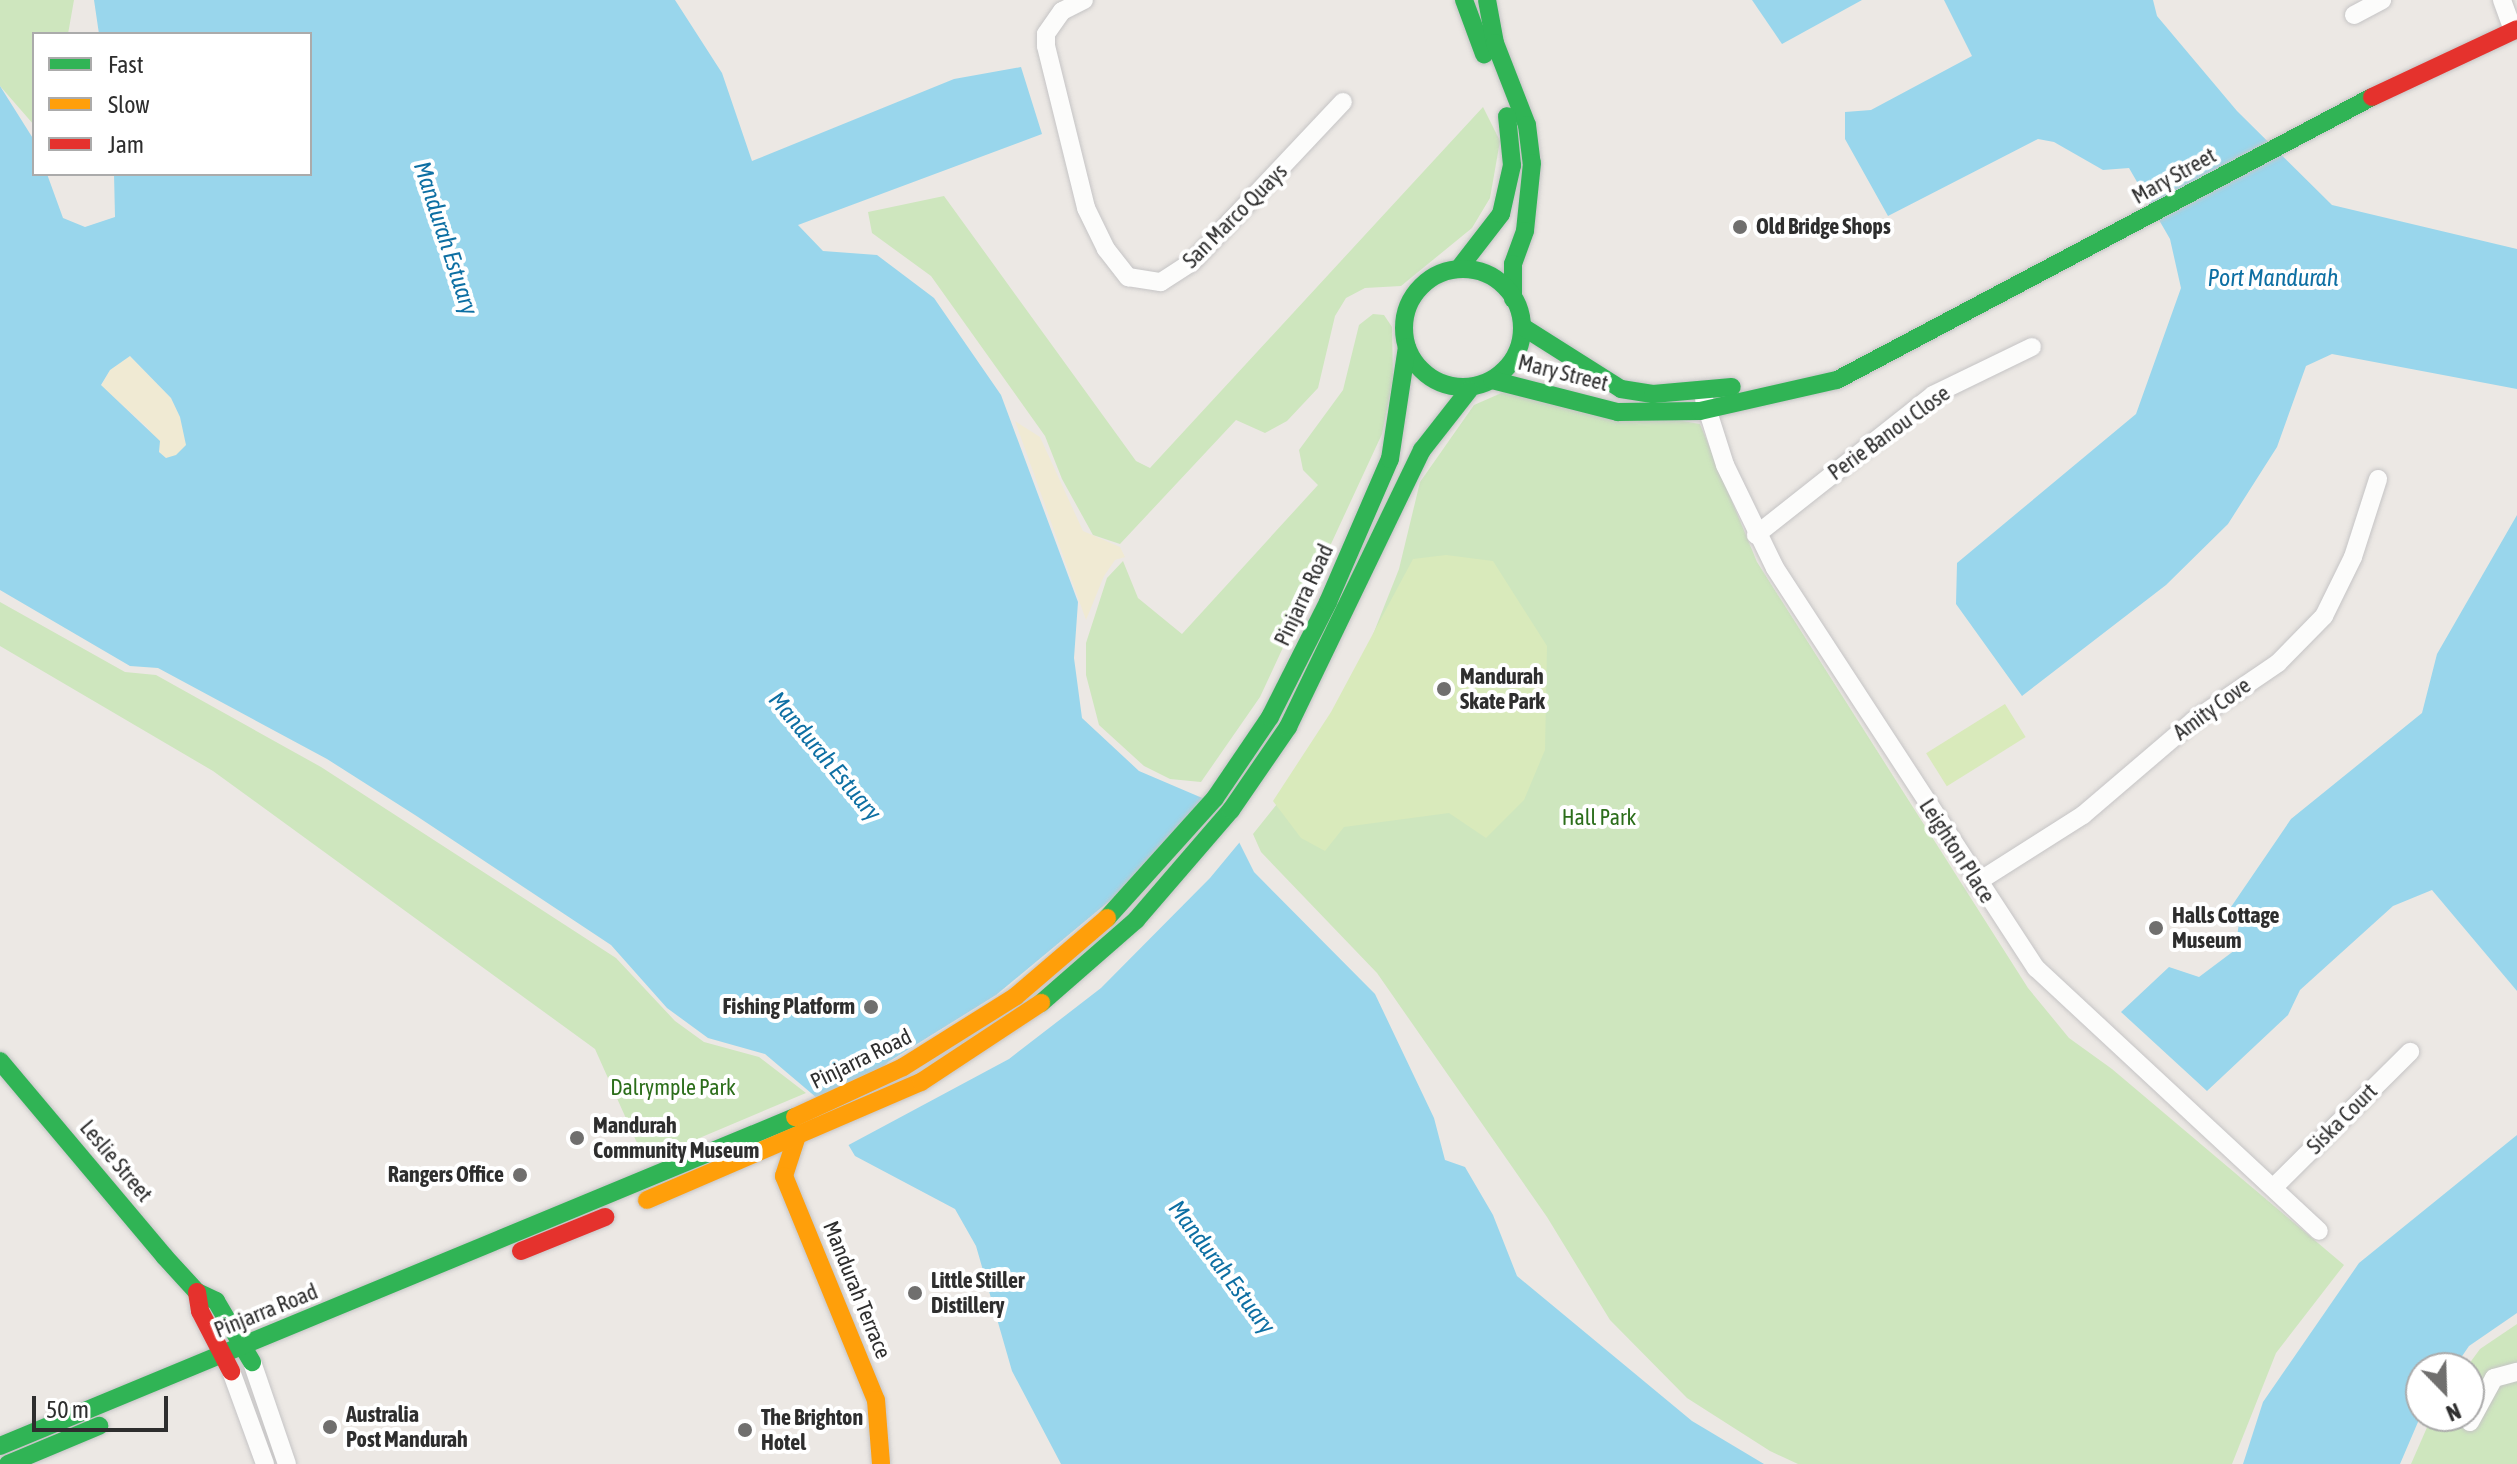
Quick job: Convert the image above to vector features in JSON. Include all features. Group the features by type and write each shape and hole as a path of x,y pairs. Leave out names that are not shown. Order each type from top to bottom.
{"main road":[{"path":"1460,267 1498,279 1513,299 1523,327 1517,351 1492,380 1469,390 1456,390 1432,377 1407,347 1404,322 1410,301 1426,281 1460,267 1501,214 1512,165 1509,122 1464,0"},
{"path":"1487,0 1495,43 1527,125 1532,163 1525,231 1513,264 1513,299"},
{"name":"Mary Street","path":"1492,380 1618,412 1705,401 1834,366 1856,368 1975,312 2284,144 2515,30"},
{"name":"Mary Street","path":"1523,327 1621,389 1705,401"},
{"name":"Pinjarra Road","path":"249,1354 808,1111 916,1059 1016,996 1121,905 1229,778 1296,670 1390,459 1398,431 1407,347"},
{"name":"Pinjarra Road","path":"0,1446 249,1354 815,1131 931,1076 1051,995 1136,920 1246,790 1311,686 1422,450 1469,390"},
{"name":"Leslie Street","path":"0,1061 197,1292 216,1301 249,1354"},
{"name":"Mandurah Terrace","path":"796,1139 784,1176 876,1400 881,1464"},
{"name":"Leslie Street","path":"197,1292 200,1311 228,1362"},
{"name":"Pinjarra Road","path":"8,1464 228,1362"}],"street":[{"name":"San Marco Quays","path":"1084,0 1062,11 1046,34 1046,46 1086,208 1106,249 1128,277 1161,282 1192,262 1343,102"},
{"path":"2354,15 2382,0"},
{"path":"2502,0 2515,30"},
{"name":"Perie Banou Close","path":"1756,535 1933,395 2032,347"},
{"name":"Leighton Place","path":"1705,401 1725,465 1756,535 1976,883 2036,968 2091,1025 2274,1187 2319,1231"},
{"name":"Amity Cove","path":"1976,883 2083,815 2193,721 2278,663 2315,626 2353,557 2378,479"},
{"name":"Siska Court","path":"2274,1187 2410,1052"},
{"path":"249,1354 287,1464"},
{"path":"228,1362 265,1464"},
{"path":"2485,1394 2494,1378 2517,1372"}],"green space":[{"path":"0,0 74,0 68,32 32,32 32,123 0,86"},
{"path":"1483,107 1500,141 1490,198 1472,228 1401,286 1365,288 1346,298 1335,316 1318,388 1287,421 1265,433 1236,420 1120,544 1093,535 1062,479 1045,436 931,276 872,233 868,212 944,196 1136,461 1150,468"},
{"path":"1373,314 1384,315 1392,327 1393,379 1382,434 1260,697 1201,782 1170,779 1144,766 1099,725 1086,675 1086,643 1107,578 1123,561 1138,598 1182,634 1318,485 1303,470 1299,450 1343,390 1359,325"},
{"name":"Hall Park","path":"1506,391 1700,424 1757,562 2028,988 2069,1038 2112,1069 2344,1265 2276,1353 2232,1464 1798,1464 1770,1451 1687,1398 1610,1320 1547,1217 1377,973 1261,852 1253,834 1314,758 1345,705 1399,569 1420,482 1474,405"},
{"name":"Mandurah Skate Park","path":"1446,555 1493,561 1547,646 1545,750 1524,800 1486,838 1449,813 1344,827 1325,851 1301,838 1273,801 1331,712 1413,559"},
{"name":"Dalrymple Park","path":"0,602 125,672 156,675 321,767 616,958 675,1021 704,1042 759,1057 806,1093 645,1161 595,1049 213,771 0,646"},
{"path":"2005,704 2026,737 1947,786 1926,753"},
{"path":"2517,1324 2517,1464 2411,1464 2425,1432 2485,1432 2485,1352 2478,1352"}],"sand":[{"path":"130,356 171,398 180,417 187,445 176,456 166,458 159,452 148,428 101,386 110,370"},
{"path":"1015,421 1040,437 1083,531 1120,547 1125,557 1115,560 1104,576 1086,620"}],"water":[{"name":"Mandurah Estuary","path":"94,0 675,0 722,73 752,161 954,79 1021,67 1042,134 798,225 823,251 877,255 934,298 1001,395 1078,602 1074,658 1082,718 1139,771 1221,806 1254,872 1375,994 1434,1118 1445,1160 1465,1167 1493,1215 1517,1276 1692,1421 1764,1464 1061,1464 1012,1371 976,1246 955,1209 855,1156 824,1104 765,1054 708,1038 667,1008 611,945 415,815 327,759 158,668 130,666 0,590 0,86 32,137 32,176 48,176 63,218 85,227 115,217 114,176 312,176 312,32 99,32","holes":["130,356 171,398 180,417 186,445 176,455 166,458 159,452 160,441 101,385 110,370"]},
{"path":"1752,0 1862,0 1782,44"},
{"name":"Port Mandurah","path":"1944,0 2153,0 2157,16 2237,111 2332,205 2517,249 2517,389 2332,354 2306,366 2277,447 2228,524 2166,585 2022,696 1956,604 1957,563 2136,414 2181,288 2170,239 2129,168 2103,170 2054,142 2038,139 1888,216 1845,139 1845,112 1871,110 1972,56"},
{"path":"2517,515 2517,991 2432,890 2393,906 2300,990 2288,1015 2207,1091 2121,1012 2169,967 2199,977 2235,950 2239,923 2231,907 2291,819 2422,713 2437,654"},
{"path":"2517,1135 2517,1313 2465,1352 2405,1352 2405,1432 2414,1432 2400,1464 2243,1464 2263,1402 2359,1263"}],"pier":[{"path":"1225,805 1244,837 1210,878 1101,988 1009,1059 843,1148 831,1125 888,1062 996,995"}],"traffic: fast":[{"path":"1464,0 1484,54"},
{"path":"1487,0 1495,43 1527,125 1532,163 1525,231 1513,264 1513,299"},
{"path":"1492,380 1618,412 1700,411 1837,380 2372,97"},
{"path":"1460,267 1501,214 1512,165 1507,116"},
{"path":"1463,269 1486,273 1505,286 1518,305 1522,328 1518,351 1505,370 1486,383 1463,387 1440,383 1421,370 1408,351 1404,328 1408,305 1421,286 1440,273 1463,269"},
{"path":"1523,327 1621,389 1653,394 1732,387"},
{"path":"1107,918 1215,798 1270,717 1328,602 1390,459 1407,347"},
{"path":"1041,1003 1136,920 1231,810 1288,727 1422,450 1469,390"},
{"path":"0,1061 164,1256 197,1292 216,1301 252,1362"},
{"path":"0,1446 795,1117"},
{"path":"8,1464 99,1426"}],"traffic: slow":[{"path":"795,1117 903,1067 1016,996 1107,918"},
{"path":"647,1200 921,1082 1041,1003"},
{"path":"796,1139 784,1176 876,1400 881,1464"}],"traffic: jam":[{"path":"2372,97 2517,29"},
{"path":"521,1251 605,1217"},
{"path":"197,1292 200,1311 231,1371"}],"place":[{"name":"Old Bridge Shops","path":"1740,227"},
{"name":"Mandurah Skate Park","path":"1444,689"},
{"name":"Halls Cottage Museum","path":"2156,928"},
{"name":"Fishing Platform","path":"871,1007"},
{"name":"Mandurah Community Museum","path":"577,1138"},
{"name":"Rangers Office","path":"520,1175"},
{"name":"Little Stiller Distillery","path":"915,1293"},
{"name":"Australia Post Mandurah","path":"330,1427"},
{"name":"The Brighton Hotel","path":"745,1430"}]}
